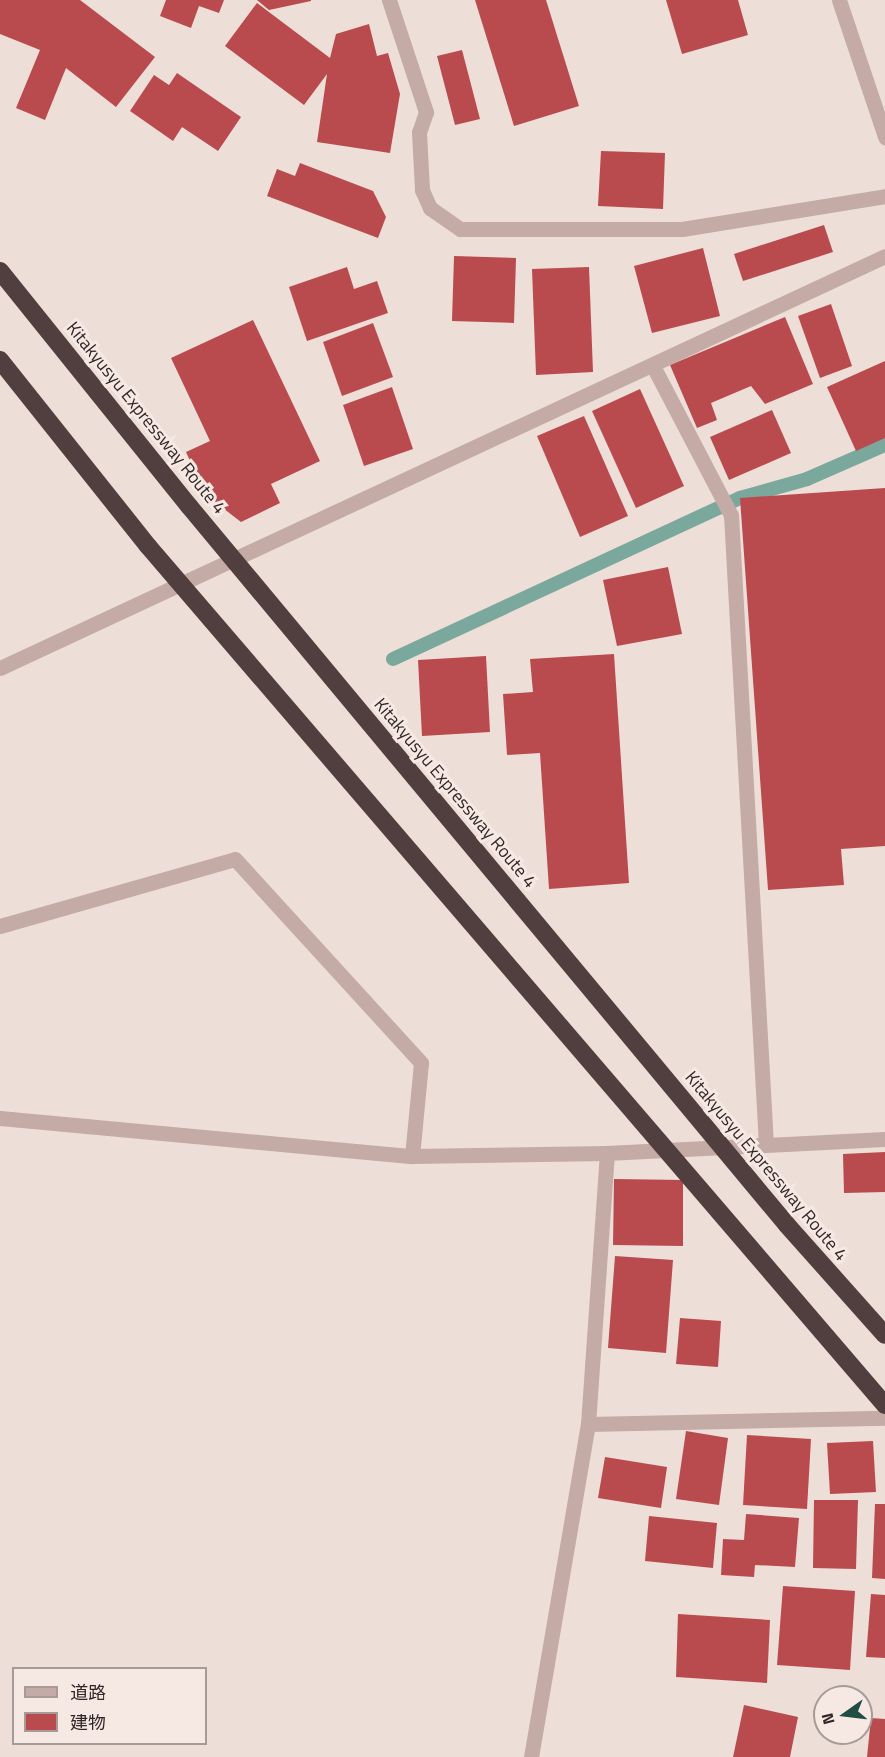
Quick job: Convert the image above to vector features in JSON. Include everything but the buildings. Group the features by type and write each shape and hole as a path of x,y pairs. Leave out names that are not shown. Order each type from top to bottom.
{"highway":[{"name":"Kitakyusyu Expressway Route 4","path":"0,272 196,515 787,1225 885,1335"},
{"path":"0,360 148,546 885,1405"}],"street":[{"path":"389,0 426,112 419,132 422,190 430,208 460,228 682,229 885,196"},
{"path":"839,0 885,137"},
{"path":"0,668 653,366 885,256"},
{"path":"653,366 731,515 766,1144"},
{"path":"0,926 235,859 421,1063 412,1156"},
{"path":"0,1118 412,1156 608,1153 885,1139"},
{"path":"531,1757 588,1424 608,1153"},
{"path":"588,1424 885,1418"}],"waterway":[{"path":"393,659 740,498 807,479 885,445"}]}
